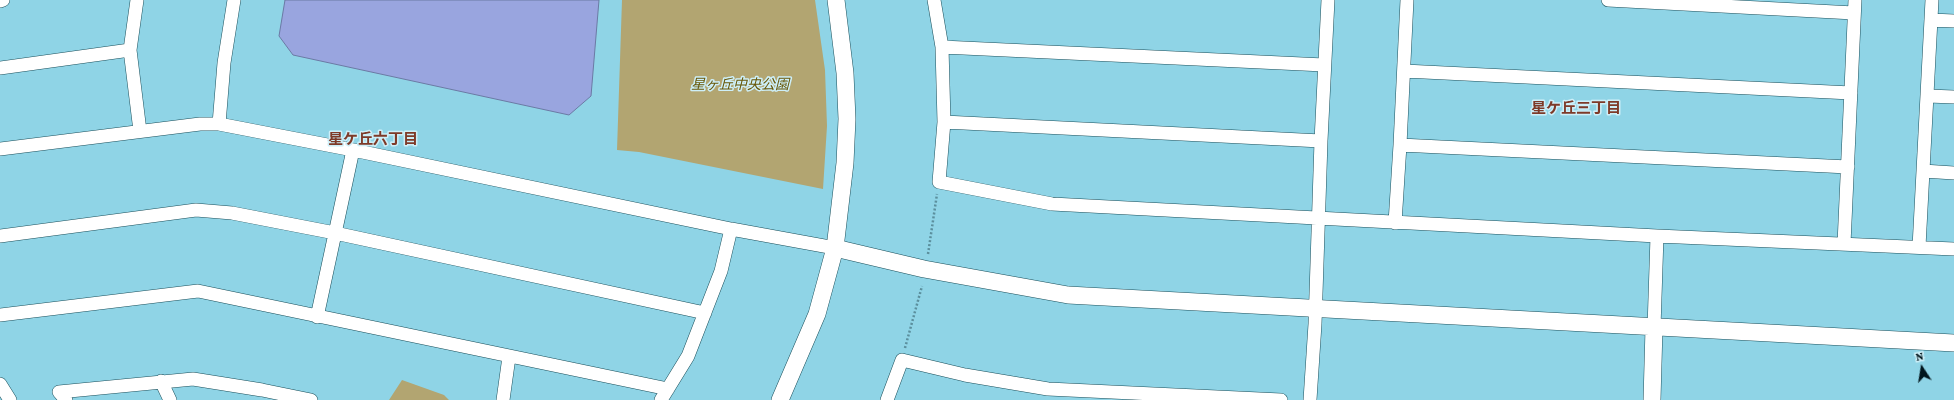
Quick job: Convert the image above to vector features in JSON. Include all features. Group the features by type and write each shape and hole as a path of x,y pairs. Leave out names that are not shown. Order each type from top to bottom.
{"street":[{"path":"137,0 130,50 140,132"},
{"path":"219,124 224,63 234,0"},
{"path":"780,400 817,314 835,248 845,163 847,119 845,73 836,0"},
{"path":"934,0 942,47 944,122 939,182 1052,204 1395,223 1954,249"},
{"path":"1310,400 1316,310 1321,141 1328,0"},
{"path":"1395,223 1407,0"},
{"path":"1608,0 1854,13"},
{"path":"1844,244 1855,0"},
{"path":"1919,247 1932,0"},
{"path":"1931,20 1954,21"},
{"path":"942,47 1324,65"},
{"path":"0,68 130,50"},
{"path":"1404,71 1851,93"},
{"path":"1928,96 1954,97"},
{"path":"944,122 1321,141"},
{"path":"0,149 200,124 219,124 353,150 730,229 835,248 924,269 1068,295 1316,310 1954,343"},
{"path":"1400,145 1848,168"},
{"path":"317,317 353,150"},
{"path":"1923,171 1954,173"},
{"path":"0,236 196,210 232,213 335,233 705,313"},
{"path":"0,315 198,292 509,357 664,395 688,356 721,271 730,229"},
{"path":"1652,400 1657,236"},
{"path":"503,400 509,357"},
{"path":"887,400 902,360 965,375 1048,389 1175,398 1281,400"},
{"path":"66,400 59,392 193,379 266,395 311,400"},
{"path":"161,381 170,400"},
{"path":"0,384 10,400"}],"path":[{"path":"927,256 939,182"},
{"path":"902,360 922,286"}],"green space":[{"name":"星ヶ丘中央公園","path":"622,0 815,0 825,70 827,126 823,189 639,152 617,150"},
{"path":"402,380 444,395 449,400 389,400"}],"water":[{"path":"285,0 599,0 591,96 569,115 293,55 279,36"}],"district":[{"name":"星ケ丘三丁目","path":"1576,108"},
{"name":"星ケ丘六丁目","path":"373,139"}]}
